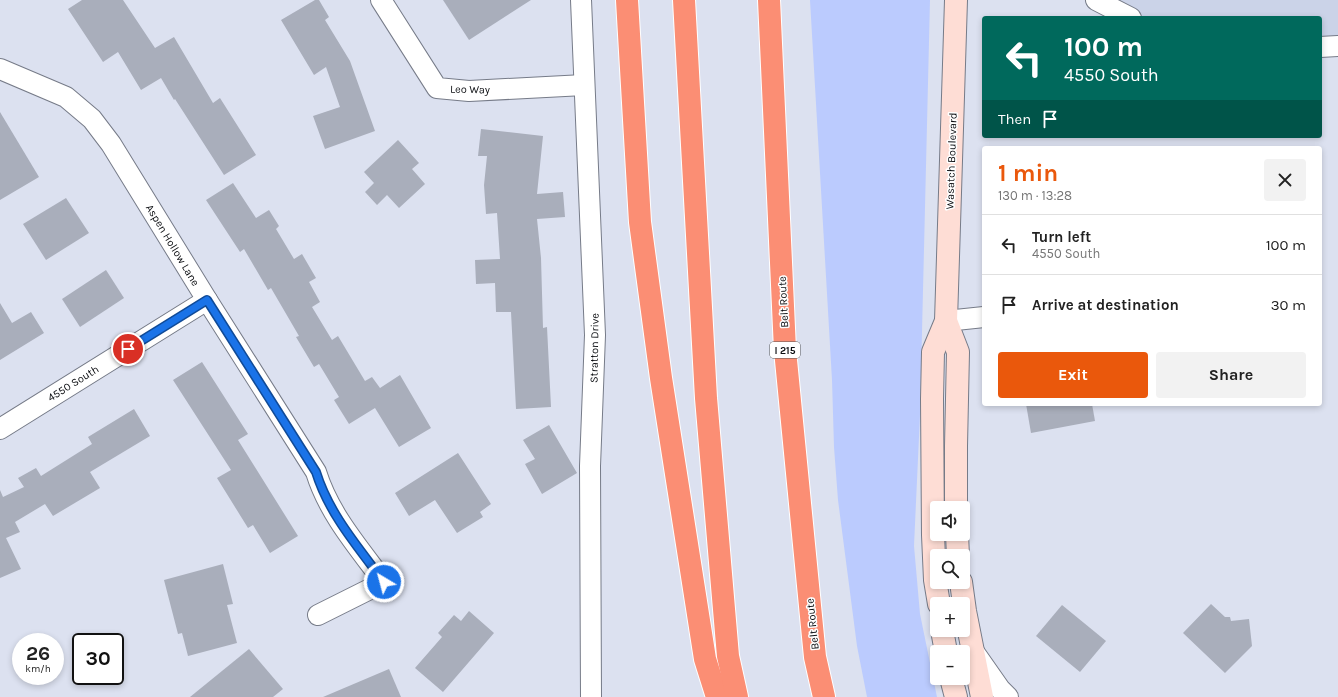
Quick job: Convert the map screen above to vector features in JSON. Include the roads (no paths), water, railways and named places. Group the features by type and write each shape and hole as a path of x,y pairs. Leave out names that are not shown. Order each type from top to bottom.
{"highway":[{"path":"628,0 640,222 660,378 705,659 717,697"},
{"path":"684,0 706,398 728,656 737,697"},
{"name":"Belt Route","path":"769,0 785,350 815,657 824,697"}],"street":[{"name":"Leo Way","path":"381,0 438,88 469,91 584,85"},
{"name":"Stratton Drive","path":"581,0 595,335 590,466 591,697"},
{"name":"Wasatch Boulevard","path":"938,597 933,527 933,352 946,321 956,0"},
{"path":"1096,0 1127,16"},
{"path":"1322,47 1338,46"},
{"name":"Aspen Hollow Lane","path":"0,69 66,97 92,118 111,144 207,300 316,472 320,486 339,523 384,582 318,615"},
{"name":"4550 South","path":"0,429 207,300"},
{"path":"946,321 982,317"},
{"name":"Wasatch Boulevard","path":"946,321 958,352 956,501"},
{"path":"962,589 964,611 982,697"},
{"path":"971,647 1000,689 1008,697"},
{"path":"953,685 956,697"}]}
